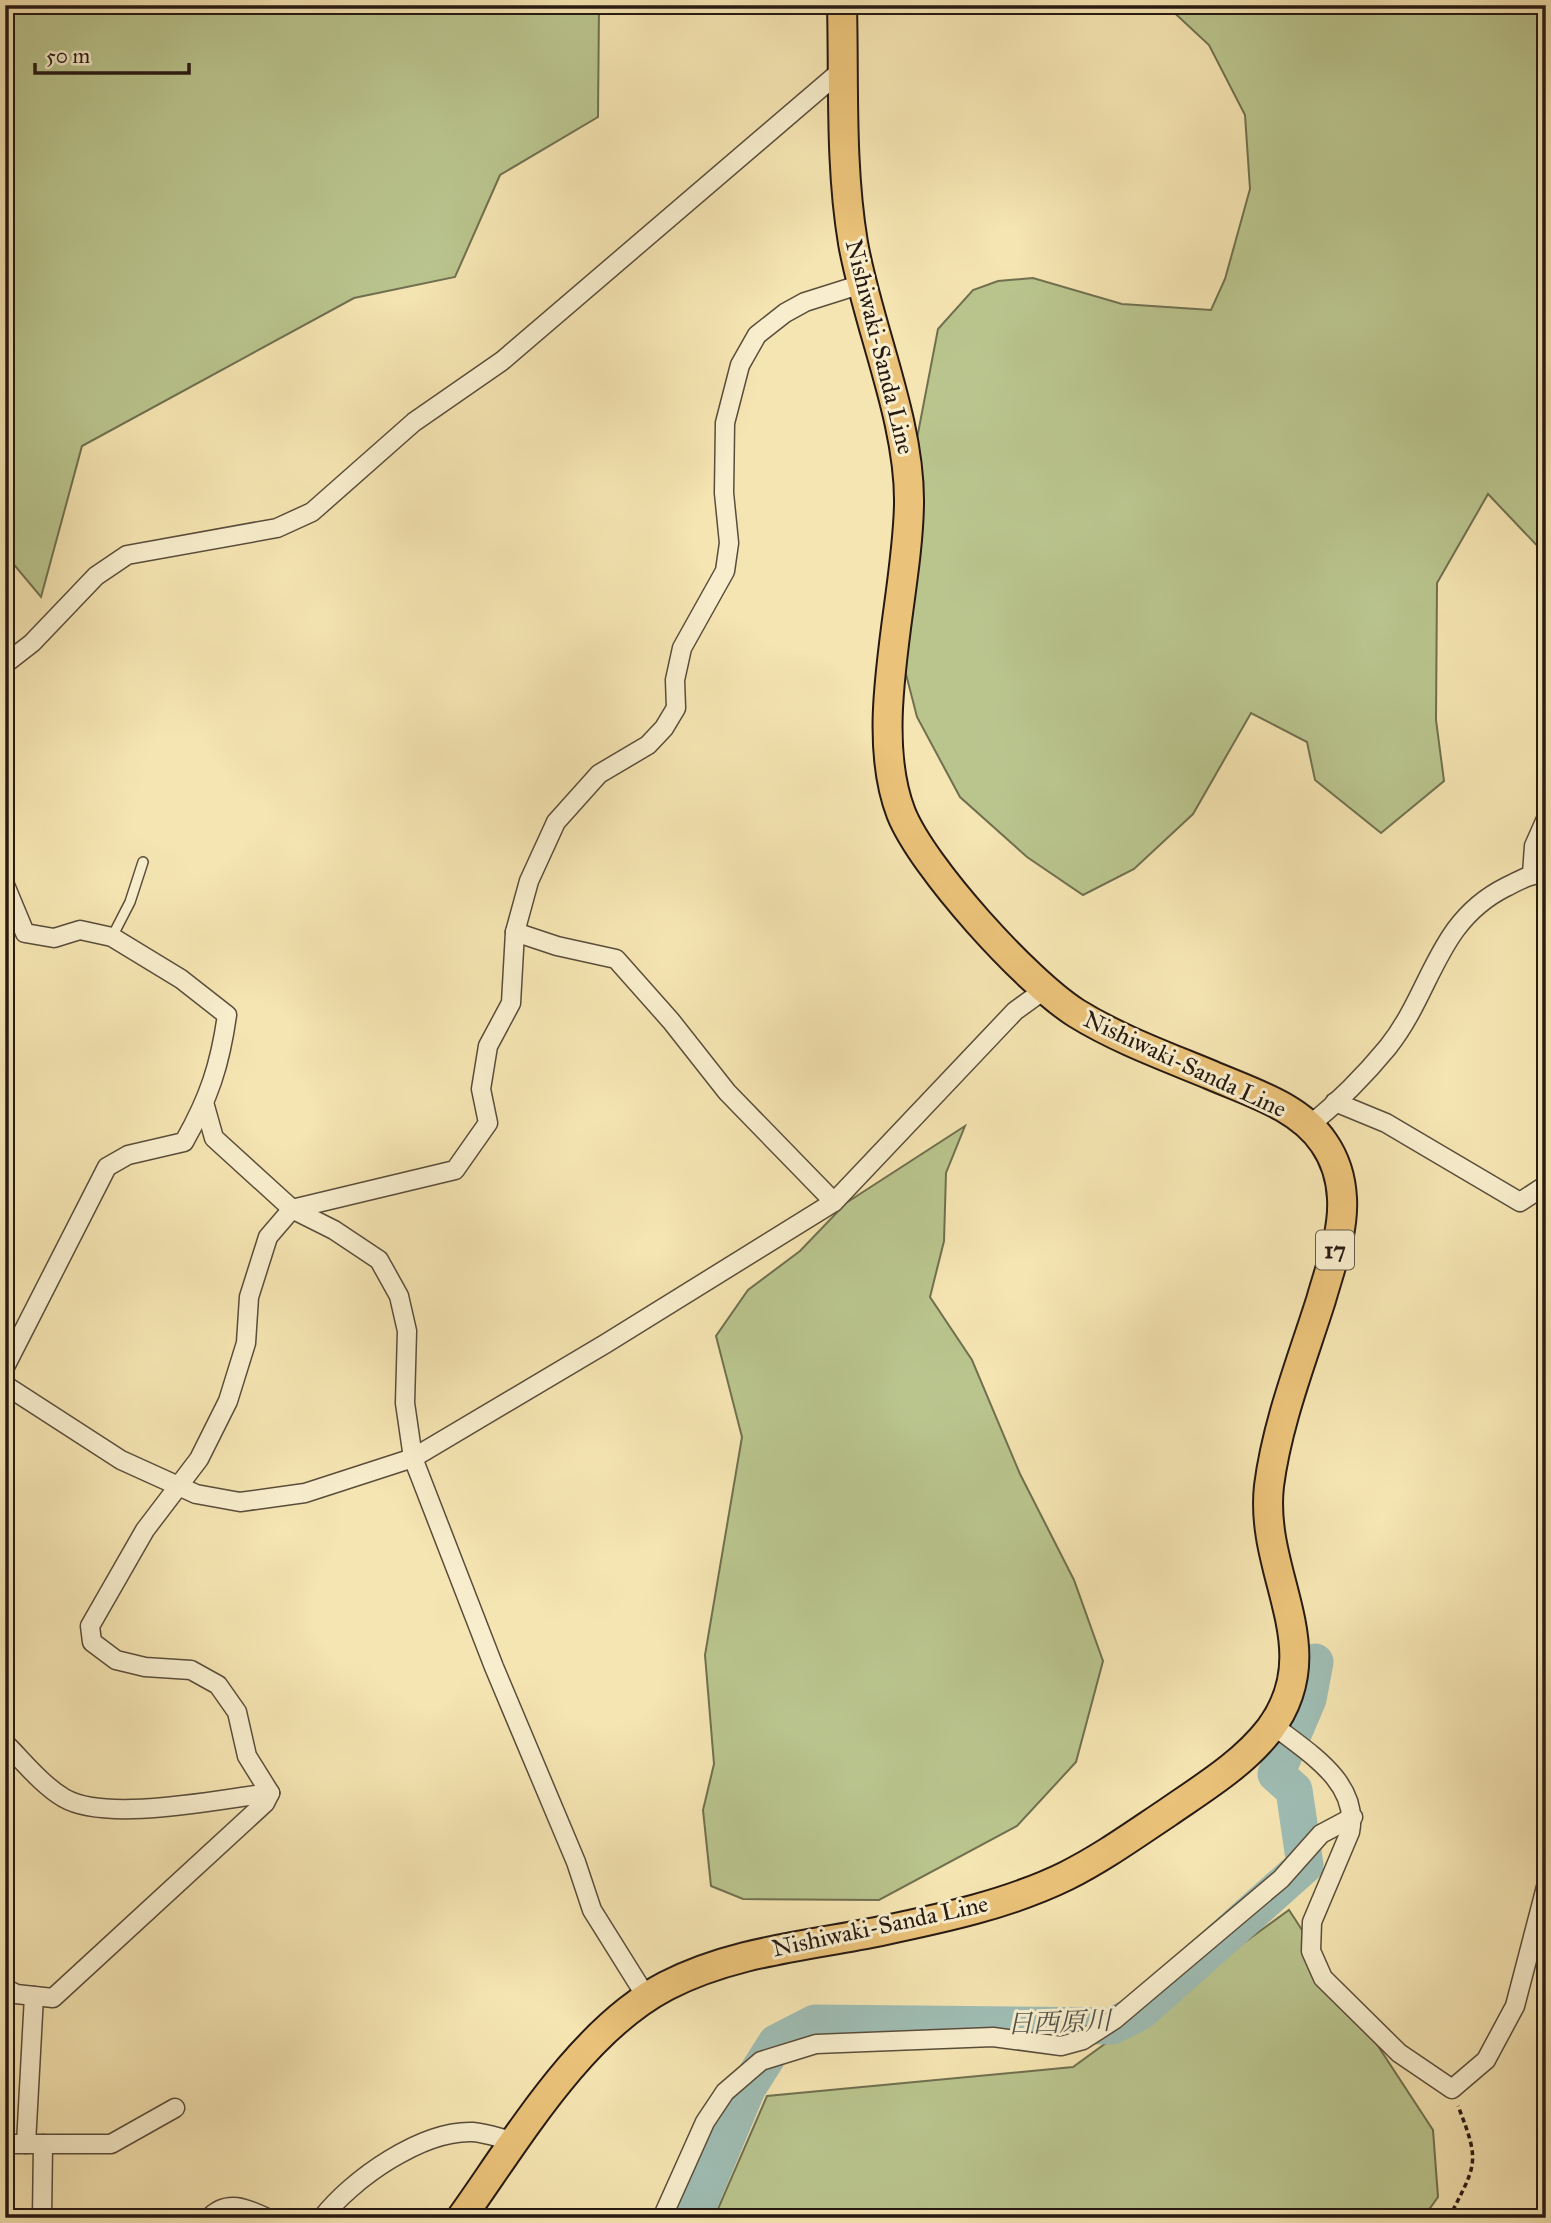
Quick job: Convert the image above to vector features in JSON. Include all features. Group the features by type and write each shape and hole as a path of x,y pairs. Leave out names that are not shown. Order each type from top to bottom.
{"main road":[{"name":"Nishiwaki-Sanda Line","path":"461,2218 585,2053 647,1998 717,1964 765,1951 917,1923 1014,1897 1060,1879 1109,1852 1217,1778 1250,1752 1273,1725 1290,1696 1297,1665 1296,1642 1280,1587 1270,1536 1268,1494 1276,1447 1334,1256 1343,1209 1340,1176 1326,1145 1309,1126 1276,1103 1108,1032 1044,990 998,943 929,861 903,818 893,787 888,754 890,706 909,509 908,464 852,238 845,165 842,5"}],"street":[{"path":"5,664 32,643 96,576 127,555 277,528 312,512 414,422 502,361 844,69"},
{"path":"270,1793 247,1756 237,1712 218,1685 191,1670 145,1667 116,1660 92,1642 90,1626 145,1530 199,1459 228,1401 246,1343 249,1297 268,1237 292,1209 455,1170 475,1147 488,1123 481,1089 488,1046 511,1003 515,932 529,881 556,822 599,774 648,745 676,708 675,680 682,648 725,571 729,543 724,493 725,423 740,365 757,335 785,313 805,302 862,284"},
{"path":"1309,1126 1389,1046 1421,996 1454,929 1478,904 1539,873 1534,846 1546,819"},
{"path":"5,885 25,933 54,938 80,930 112,937 181,979 227,1015 220,1062 205,1106 184,1142 128,1155 107,1167 5,1367"},
{"path":"515,932 557,946 616,959 671,1021 726,1092 834,1202"},
{"path":"5,1385 121,1460 196,1494 240,1502 305,1493 412,1458 605,1344 834,1202 1015,1010 1044,990"},
{"path":"1335,1102 1385,1123 1520,1202 1546,1185"},
{"path":"205,1106 214,1138 292,1209 334,1230 379,1261 399,1296 407,1331 405,1403 412,1458 494,1667 576,1862 592,1910 647,1998"},
{"path":"1273,1725 1336,1775 1353,1817 1350,1832 1312,1922 1311,1951 1323,1978 1399,2053 1452,2089 1486,2060 1515,2006 1546,1887"},
{"path":"5,1743 63,1797 87,1808 118,1810 270,1793"},
{"path":"5,1988 16,1994 53,1998 265,1803 270,1793"},
{"path":"662,2218 705,2122 724,2092 761,2061 816,2044 993,2038 1061,2046 1083,2040 1114,2020 1280,1880 1321,1835 1353,1817"},
{"path":"34,1996 35,2144 41,2218"},
{"path":"5,2144 111,2144 175,2108"},
{"path":"322,2218 365,2176 407,2151 442,2137 474,2132 516,2142"},
{"path":"209,2218 216,2210 233,2205 267,2218"}],"lane":[{"path":"112,937 130,902 143,862"}],"path":[{"path":"1449,2218 1472,2171 1474,2146 1452,2089"}],"green space":[{"path":"5,5 599,5 598,117 500,175 455,277 354,298 82,446 41,597 5,554"},
{"path":"1166,5 1546,5 1546,555 1488,494 1437,583 1436,720 1444,781 1381,833 1315,780 1307,742 1251,713 1193,814 1134,869 1083,895 1027,857 960,797 917,717 899,647 909,480 938,329 973,290 998,281 1033,278 1122,304 1211,310 1225,279 1250,189 1245,115 1209,45"},
{"path":"965,1126 946,1173 944,1241 930,1297 972,1360 1020,1474 1074,1580 1103,1661 1076,1762 1017,1826 879,1900 743,1899 711,1886 703,1810 714,1764 705,1655 742,1437 716,1336 748,1290 800,1251 846,1203"},
{"path":"1289,1910 1433,2130 1438,2197 1423,2218 714,2218 767,2096 1073,2067"}],"waterway":[{"name":"日西原川","path":"693,2218 747,2089 776,2043 815,2023 1112,2026 1140,2012 1305,1865 1294,1790 1276,1774 1308,1699 1315,1662"}]}
